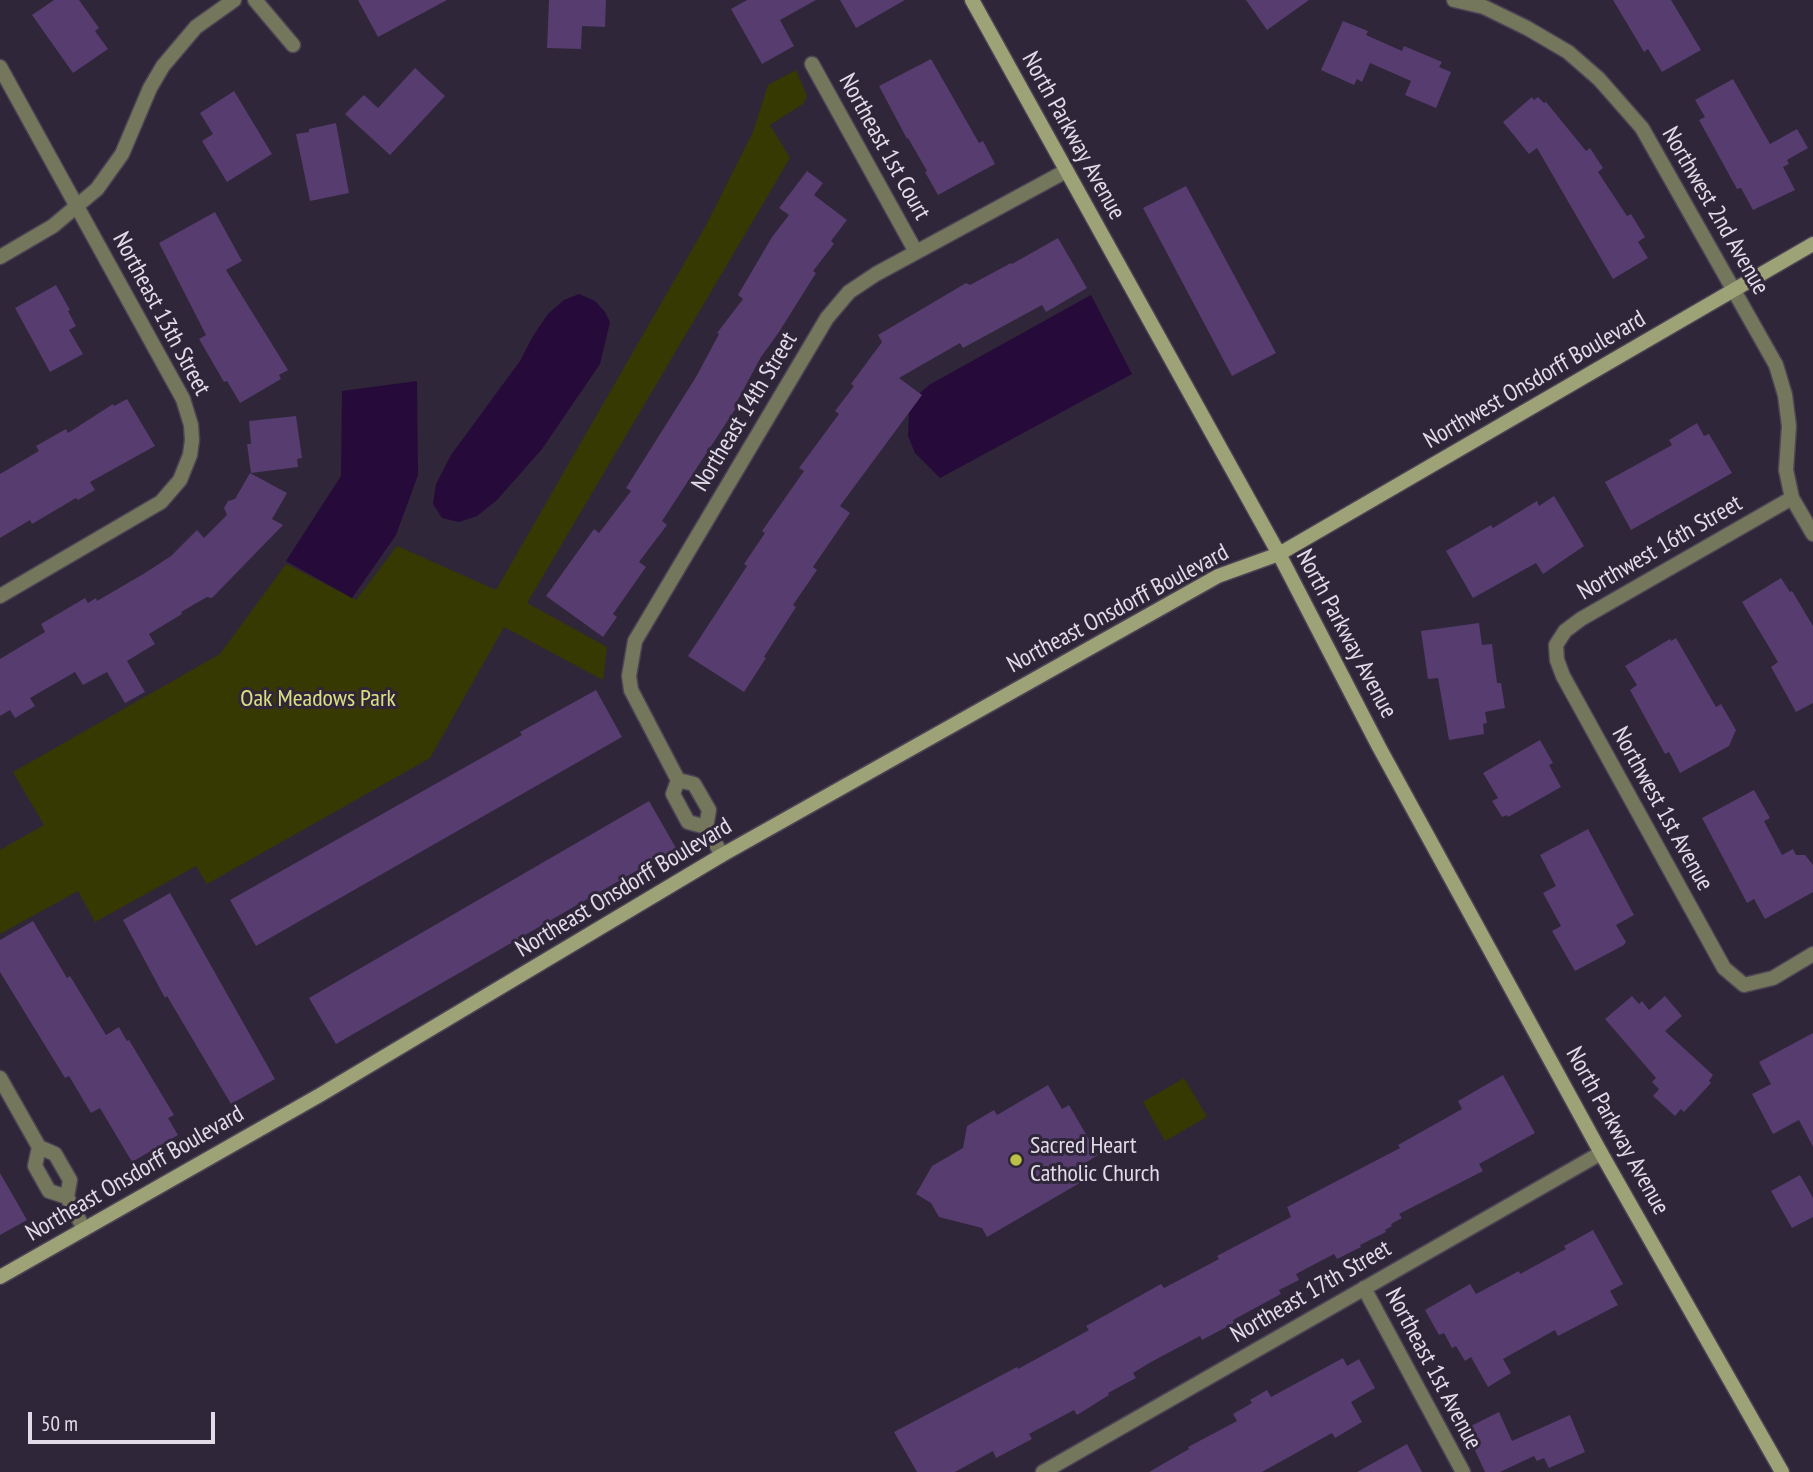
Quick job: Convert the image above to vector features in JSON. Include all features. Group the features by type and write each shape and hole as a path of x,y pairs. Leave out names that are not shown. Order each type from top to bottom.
{"street":[{"path":"0,257 53,226 79,207 103,183 122,154 150,88 163,66 196,27 234,0"},
{"path":"256,0 293,45"},
{"name":"North Parkway Avenue","path":"972,0 1279,554 1380,747 1601,1153 1782,1472"},
{"name":"Northwest 2nd Avenue","path":"1454,0 1485,4 1568,52 1622,103 1648,140 1776,365 1785,395 1788,426 1786,470 1792,498 1813,534"},
{"name":"Northeast 1st Court","path":"811,64 916,252"},
{"name":"Northeast 13th Street","path":"0,67 183,399 191,425 190,454 180,480 161,502 0,596"},
{"name":"Northeast 14th Street","path":"706,827 688,822 673,794 678,780 631,690 629,676 635,640 827,318 849,292 916,252 1066,171"},
{"name":"Northwest Onsdorff Boulevard","path":"1279,554 1813,244"},
{"name":"Northwest 16th Street","path":"1556,645 1565,631 1581,619 1792,498"},
{"name":"Northeast Onsdorff Boulevard","path":"0,1276 320,1095 722,855 1218,576 1279,554"},
{"name":"Northwest 1st Avenue","path":"1556,645 1563,676 1724,968 1744,985 1773,978 1813,954"},
{"name":"Northeast 14th Street","path":"678,780 694,784 705,802 709,810 706,827 722,855"},
{"path":"0,1078 39,1147 55,1154 70,1180 67,1197 84,1229"},
{"path":"39,1147 35,1166 50,1191 67,1197"},
{"name":"Northeast 17th Street","path":"1043,1472 1601,1153"},
{"name":"Northeast 1st Avenue","path":"1364,1288 1463,1472"}],"green space":[{"name":"Oak Meadows Park","path":"796,70 807,96 803,104 770,125 790,158 527,603 607,647 603,680 504,627 430,758 207,884 196,866 95,922 78,891 0,934 0,850 44,825 13,772 220,654 286,564 356,600 397,546 496,590 705,227 753,132 768,85"},
{"path":"1184,1078 1207,1117 1165,1141 1143,1102"}],"shaded area":[{"path":"579,294 595,301 610,322 600,364 542,449 497,500 477,516 459,522 442,518 433,504 436,484 451,455 520,361 548,314 564,300"},
{"path":"1091,295 1132,374 940,478 915,453 908,436 909,413 920,393 929,385"},
{"path":"417,381 418,475 396,535 352,598 286,561 341,476 342,391"}],"building":[{"path":"54,0 79,0 99,28 95,31 108,49 73,73 32,15"},
{"path":"358,0 447,0 378,37"},
{"path":"549,0 606,0 605,27 582,26 581,49 547,48"},
{"path":"747,0 816,0 780,20 794,46 762,64 731,9"},
{"path":"840,0 905,0 856,28"},
{"path":"1246,0 1309,0 1267,30"},
{"path":"1613,0 1671,0 1701,50 1662,72 1648,49 1644,52"},
{"path":"1343,21 1368,31 1366,35 1402,51 1404,46 1442,62 1439,67 1451,72 1436,108 1405,95 1411,81 1370,63 1362,82 1357,79 1354,85 1321,70"},
{"path":"931,59 979,143 983,141 995,164 938,195 879,86"},
{"path":"415,68 445,96 390,155 345,114 364,95 378,108"},
{"path":"1733,79 1770,144 1797,129 1808,148 1787,160 1789,164 1783,167 1795,190 1753,210 1741,188 1737,189 1699,120 1705,117 1695,100"},
{"path":"234,91 272,154 227,182 202,141 213,134 200,113"},
{"path":"1532,97 1534,100 1538,97 1546,102 1586,151 1590,148 1603,168 1598,172 1627,216 1631,214 1645,237 1638,242 1648,258 1613,279 1537,148 1529,154 1503,122"},
{"path":"336,123 349,193 310,201 296,134"},
{"path":"807,171 823,183 814,195 847,220 831,241 834,244 813,271 816,273 761,357 734,407 736,408 662,521 667,525 639,562 646,567 613,614 617,617 603,637 546,596 594,529 599,533 631,491 626,488 696,377 719,334 717,333 743,299 738,295 772,237 789,215 779,208"},
{"path":"1186,186 1276,353 1232,376 1143,208"},
{"path":"215,212 242,261 226,270 288,370 279,375 281,379 240,403 227,381 224,382 199,339 206,335 159,243"},
{"path":"1058,238 1087,288 1046,312 1042,305 963,348 960,343 899,378 922,395 840,506 850,513 813,567 817,570 793,605 796,607 744,692 688,656 747,566 744,564 765,533 762,531 804,471 799,468 839,414 835,411 854,386 851,384 882,342 878,335 966,283 970,285"},
{"path":"56,285 76,326 69,330 83,354 50,372 15,308"},
{"path":"127,399 155,446 90,482 95,490 32,524 30,520 0,538 0,474 39,451 36,446 66,429 68,433 113,404 114,406"},
{"path":"296,416 302,458 297,459 298,467 251,473 247,444 251,444 249,421"},
{"path":"1697,423 1704,436 1709,434 1732,473 1631,530 1605,482 1672,445 1669,440"},
{"path":"250,473 287,493 272,519 283,525 212,598 207,597 149,634 155,644 127,661 145,692 125,703 107,672 83,685 75,672 30,698 35,706 15,718 10,710 0,716 0,659 45,632 41,624 85,598 88,603 96,598 97,601 171,556 197,530 204,538 227,515 224,508 228,501 235,499"},
{"path":"1554,496 1584,546 1543,574 1536,563 1473,598 1446,551 1491,525 1493,528 1537,501 1539,506"},
{"path":"1781,578 1813,626 1813,703 1796,712 1771,667 1778,662 1742,602"},
{"path":"1479,623 1482,645 1492,644 1497,683 1501,683 1505,708 1485,712 1487,723 1483,724 1484,734 1449,740 1438,678 1428,679 1421,631"},
{"path":"1676,638 1716,707 1721,704 1736,730 1729,746 1680,773 1669,752 1665,754 1630,690 1637,685 1625,666"},
{"path":"596,690 622,737 256,946 230,900 522,735 520,732"},
{"path":"1540,740 1553,763 1549,765 1561,787 1508,817 1502,817 1492,801 1498,798 1483,773"},
{"path":"1754,790 1770,818 1764,821 1782,855 1793,849 1796,855 1805,855 1813,865 1813,892 1765,919 1754,899 1747,903 1702,818"},
{"path":"649,801 676,848 336,1044 309,998"},
{"path":"1588,829 1634,915 1616,925 1626,942 1624,945 1575,971 1552,931 1561,926 1543,893 1556,886 1540,855"},
{"path":"170,893 275,1079 231,1104 167,996 165,998 123,920"},
{"path":"33,921 67,978 70,976 106,1035 119,1027 174,1115 168,1118 178,1135 132,1162 100,1108 91,1113 69,1076 65,1078 0,972 0,940"},
{"path":"1632,996 1639,1004 1642,1001 1649,1010 1665,996 1682,1016 1665,1031 1713,1075 1709,1081 1711,1083 1684,1112 1681,1109 1675,1116 1653,1096 1659,1089 1652,1082 1656,1078 1605,1019"},
{"path":"1813,1033 1813,1147 1799,1120 1773,1134 1752,1094 1771,1084 1759,1062"},
{"path":"1503,1075 1535,1133 1479,1164 1483,1171 1399,1214 1402,1218 1391,1224 1386,1232 1360,1245 1361,1247 1337,1259 1334,1254 1296,1274 1299,1280 1279,1290 1281,1294 1202,1340 1200,1336 1151,1362 1133,1373 1136,1378 1108,1393 1109,1395 1077,1415 1074,1410 1029,1434 1032,1439 996,1458 993,1451 955,1472 917,1472 894,1432 1017,1367 1018,1369 1089,1330 1086,1326 1161,1284 1164,1288 1291,1217 1287,1207 1400,1148 1398,1145 1462,1109 1458,1101"},
{"name":"Sacred Heart Catholic Church","path":"1048,1085 1062,1109 1069,1105 1098,1155 1082,1165 1090,1177 987,1237 982,1228 939,1217 931,1203 916,1194 932,1166 963,1148 967,1126 994,1110 997,1115"},
{"path":"0,1173 27,1220 0,1235"},
{"path":"1800,1175 1813,1198 1813,1217 1792,1228 1771,1191"},
{"path":"1593,1230 1623,1284 1610,1291 1618,1305 1558,1336 1555,1330 1503,1359 1511,1373 1488,1387 1471,1357 1465,1361 1456,1346 1452,1348 1444,1333 1439,1335 1425,1310 1470,1284 1476,1294 1519,1271 1520,1274 1566,1249 1564,1246"},
{"path":"1343,1358 1347,1366 1359,1359 1375,1388 1351,1402 1362,1422 1335,1438 1332,1433 1262,1472 1149,1472 1237,1421 1233,1414 1267,1390 1271,1397"},
{"path":"1499,1412 1512,1441 1570,1415 1585,1452 1549,1468 1544,1458 1537,1461 1534,1456 1500,1472 1485,1472 1465,1429"},
{"path":"1407,1444 1422,1472 1357,1472"}],"place":[{"name":"Sacred Heart Catholic Church","path":"1016,1160"}]}
